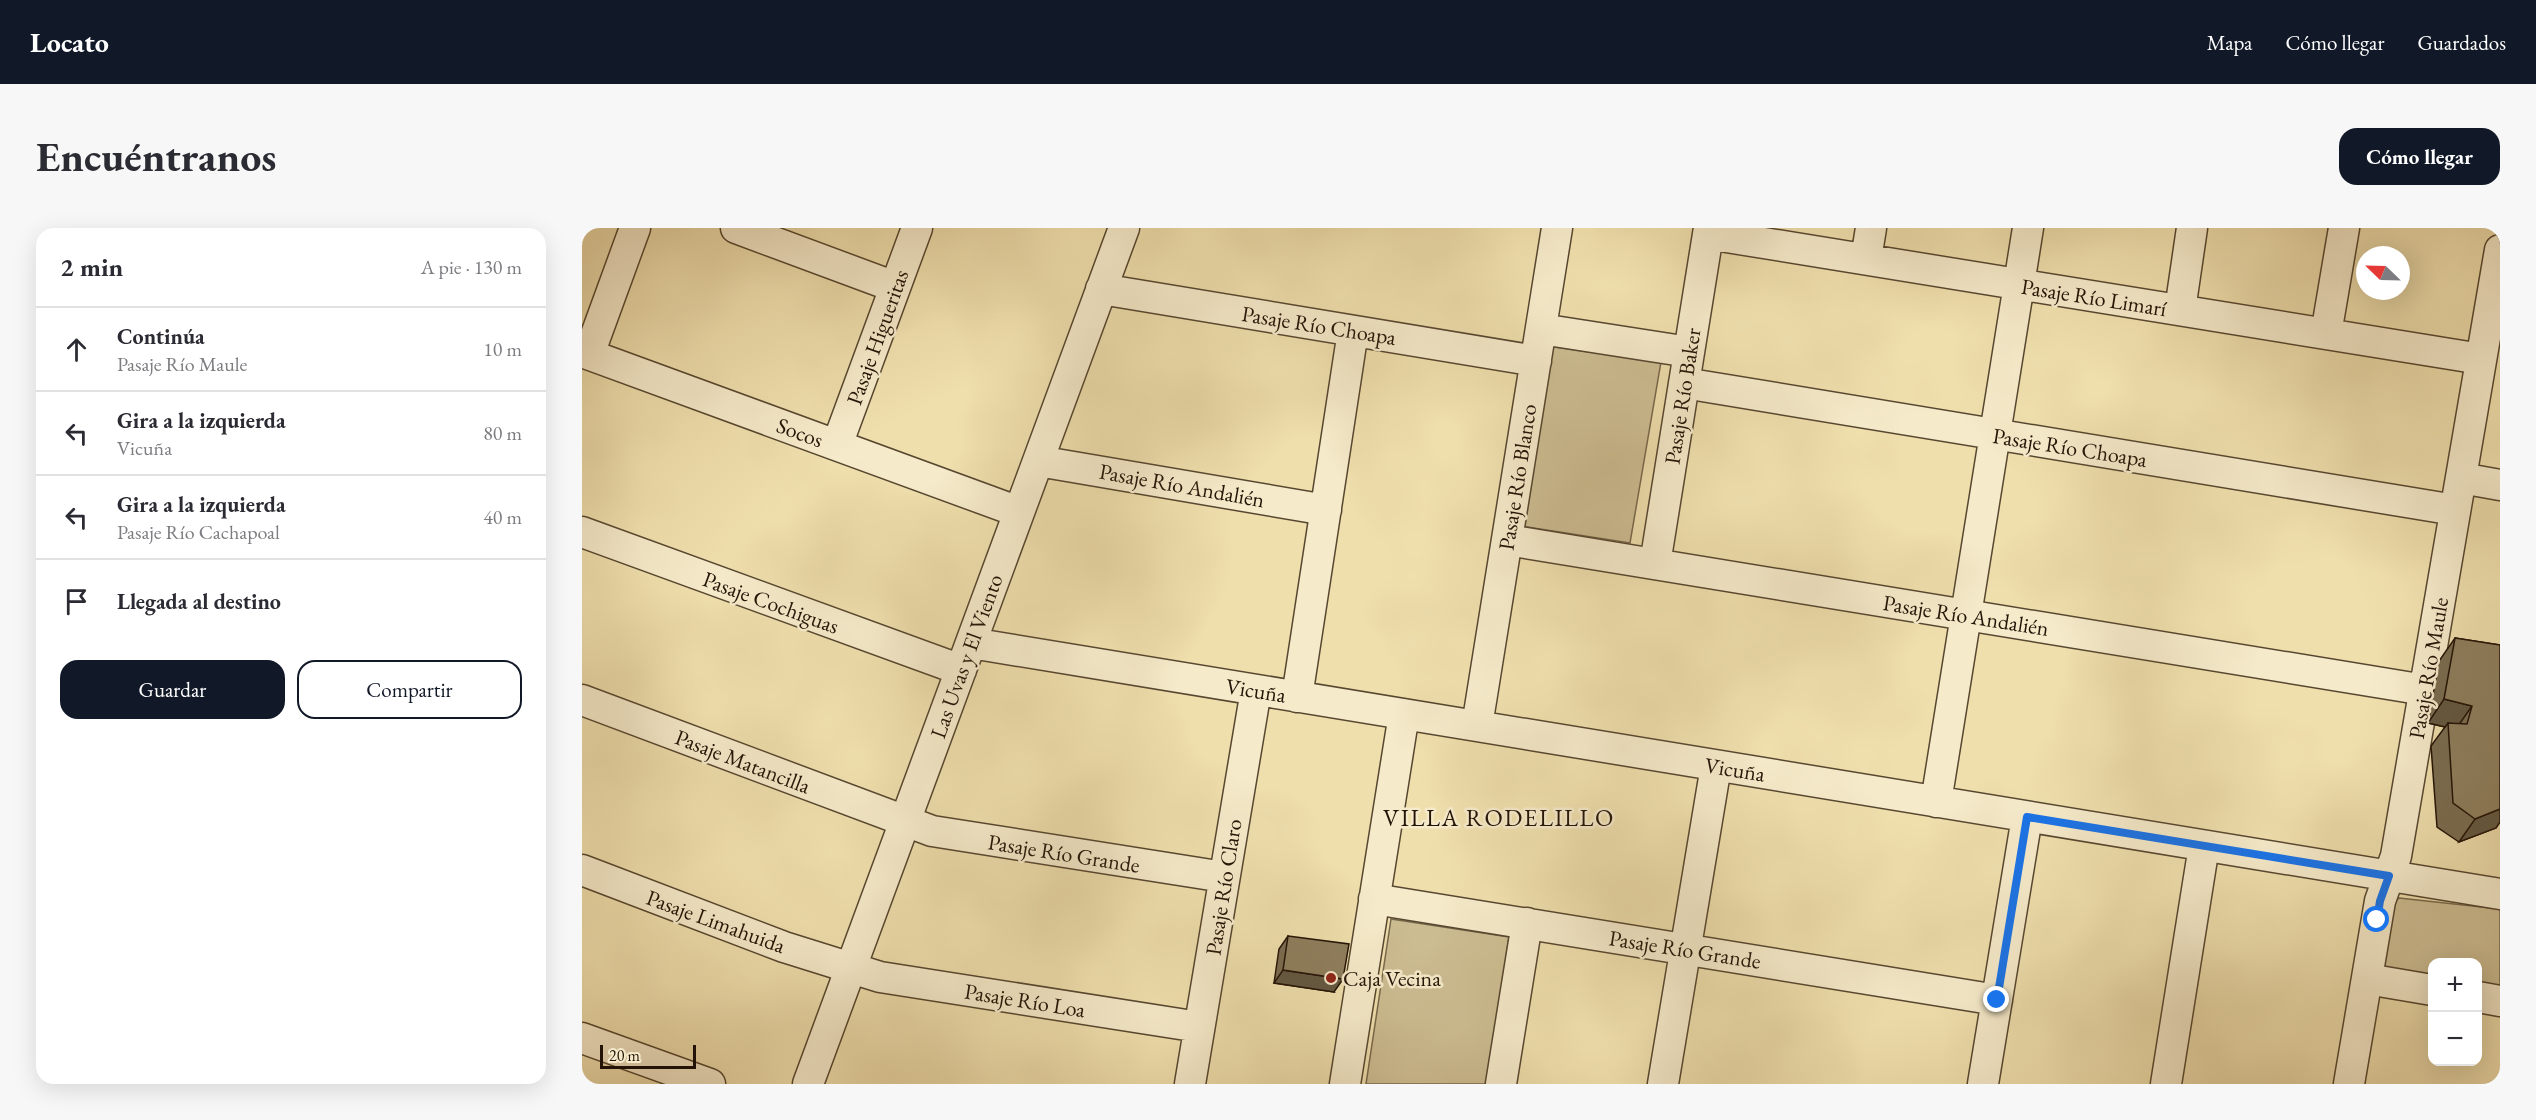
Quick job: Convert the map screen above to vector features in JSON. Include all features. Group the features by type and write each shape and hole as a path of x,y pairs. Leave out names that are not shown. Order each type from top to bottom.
{"street":[{"path":"585,353 635,228"},
{"name":"Pasaje Higueritas","path":"837,445 917,228"},
{"name":"Las Uvas y El Viento","path":"808,1084 1124,228"},
{"name":"Pasaje Río Blanco","path":"1477,726 1557,228"},
{"path":"1866,260 1870,228"},
{"path":"1936,802 2028,228"},
{"path":"2180,310 2192,228"},
{"path":"2326,334 2344,228"},
{"path":"745,230 895,287"},
{"name":"Pasaje Río Limarí","path":"1708,231 1866,260 2481,359"},
{"name":"Pasaje Río Baker","path":"1655,564 1708,231"},
{"name":"Pasaje Río Maule","path":"2349,1084 2380,901 2396,856 2425,690 2443,648 2455,510 2500,250"},
{"name":"Pasaje Río Choapa","path":"1101,289 1536,361"},
{"path":"1541,329 1689,352"},
{"path":"1297,697 1353,331"},
{"name":"Socos","path":"585,353 1019,512"},
{"name":"Pasaje Río Choapa","path":"1684,383 2455,510"},
{"name":"Pasaje Río Andalién","path":"1038,462 1326,510"},
{"path":"2461,478 2500,485"},
{"name":"Pasaje Cochiguas","path":"582,532 961,670"},
{"name":"Pasaje Río Andalién","path":"1507,540 2425,690"},
{"name":"Vicuña","path":"971,642 2500,894"},
{"name":"Pasaje Río Claro","path":"1190,1084 1256,690"},
{"name":"Pasaje Matancilla","path":"582,700 905,821"},
{"path":"1344,1084 1404,714"},
{"path":"1663,1084 1716,766"},
{"path":"1983,1084 2027,817"},
{"name":"Pasaje Río Grande","path":"905,821 932,831 959,837 1224,877"},
{"path":"2166,1084 2204,846"},
{"name":"Pasaje Limahuida","path":"582,870 784,947 851,969"},
{"name":"Pasaje Río Grande","path":"1374,899 1997,1000"},
{"path":"1501,1084 1527,923"},
{"name":"Pasaje Río Loa","path":"851,969 903,982 1199,1027"},
{"path":"2367,979 2428,989"},
{"path":"2482,998 2500,1001"},
{"path":"582,1038 710,1084"}],"shaded area":[{"path":"1548,346 1661,362 1630,543 1521,526"},
{"path":"2399,898 2500,909 2500,989 2482,987 2482,958 2428,958 2428,978 2389,973 2380,961 2388,908"},
{"path":"1391,919 1509,937 1487,1084 1366,1084"}],"building":[{"path":"2455,638 2500,645 2500,809 2475,819 2453,803 2448,723 2467,724 2472,706 2444,699"},
{"path":"1288,936 1349,944 1343,979 1283,970"}],"place":[{"name":"Caja Vecina","path":"1331,978"}],"district":[{"name":"VILLA RODELILLO","path":"1499,818"}],"route":[{"path":"1997,1000 2027,817 2389,876 2380,901 2377,920"}]}
